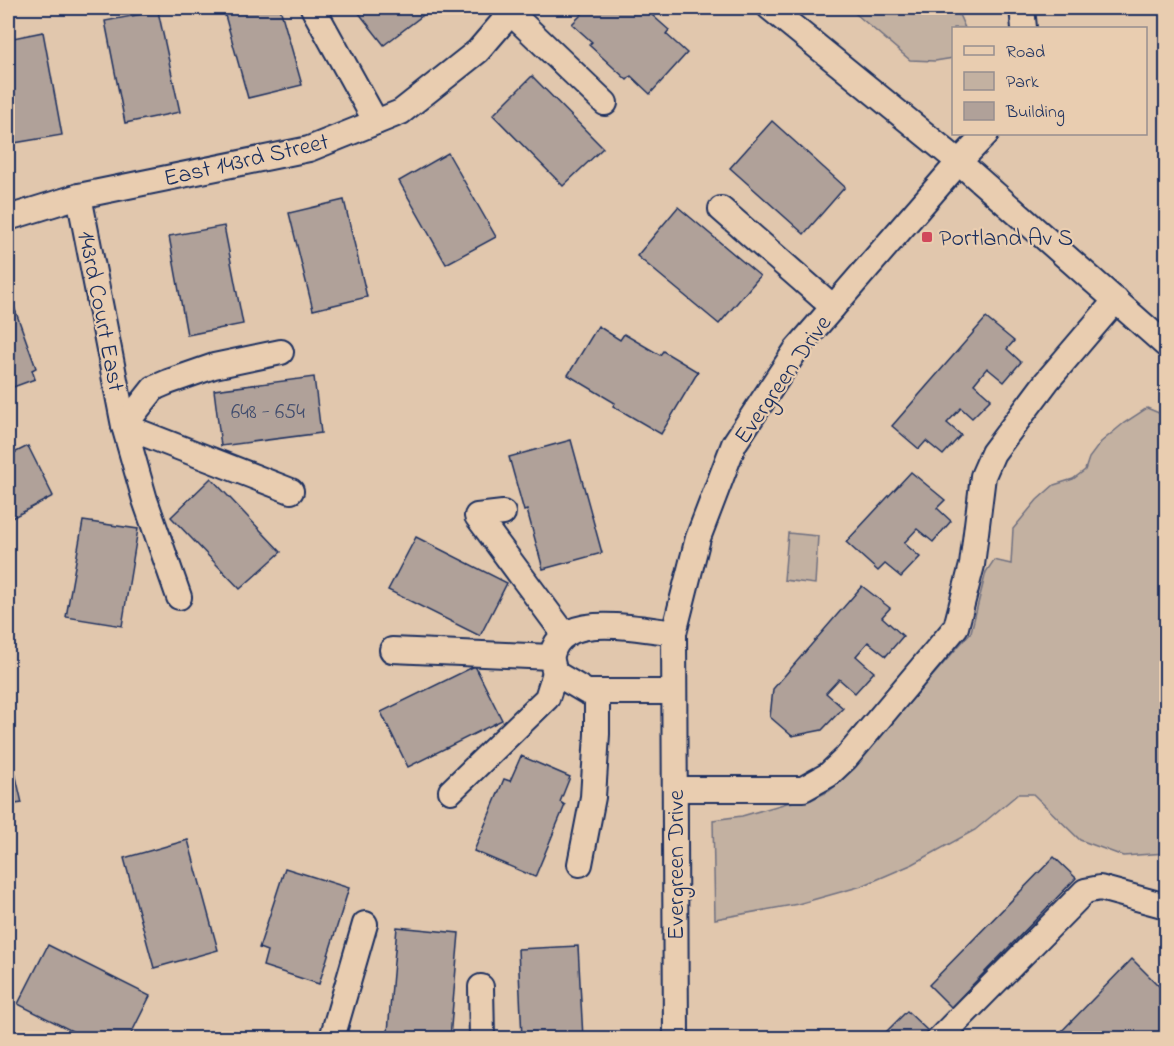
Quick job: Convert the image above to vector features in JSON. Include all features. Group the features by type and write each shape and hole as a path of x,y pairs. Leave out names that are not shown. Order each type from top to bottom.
{"street":[{"path":"313,8 376,122"},
{"path":"770,8 958,162 1167,345"},
{"path":"1022,8 1024,27"},
{"path":"513,10 605,103"},
{"name":"East 143rd Street","path":"8,218 79,196 309,148 401,112 478,51 513,10"},
{"name":"Evergreen Drive","path":"676,1038 674,633 698,538 734,444 796,350 958,162 985,135"},
{"name":"143rd Court East","path":"79,196 124,426 179,597"},
{"path":"720,209 833,307"},
{"path":"675,789 803,789 828,775 846,758 956,627 972,565 983,476 993,453 1047,381 1116,300"},
{"path":"281,352 214,366 154,388 124,426 291,491"},
{"path":"503,513 477,516 565,635"},
{"path":"451,791 547,698 557,641 572,630 614,626 674,633"},
{"path":"393,650 553,665 587,692 674,692"},
{"path":"580,864 593,797 597,692"},
{"path":"940,1038 1085,891 1100,888 1167,906"},
{"path":"332,1038 365,924"},
{"path":"481,987 482,1038"}],"green space":[{"path":"849,8 956,8 965,27 952,27 952,58 935,61 910,60"},
{"path":"1147,408 1166,416 1166,853 1123,856 1080,840 1033,794 1018,794 975,830 913,864 862,886 798,904 715,919 713,820 742,816 787,803 811,800 829,791 841,781 971,632 986,572 994,560 1011,564 1013,529 1037,500 1054,485 1073,479 1085,470 1089,458 1101,442"},
{"path":"788,533 818,536 815,584 784,580"}],"building":[{"path":"223,8 280,8 302,85 248,98"},
{"path":"355,8 424,8 427,12 384,45"},
{"path":"588,8 644,8 669,30 666,34 687,53 650,94 631,76 627,80 589,45 592,42 572,24"},
{"path":"158,11 180,112 125,123 105,21"},
{"path":"43,32 62,135 8,144 8,39"},
{"path":"532,76 603,148 563,186 493,115"},
{"path":"772,121 845,187 804,234 730,168"},
{"path":"448,153 496,237 446,264 399,181"},
{"path":"344,200 367,297 313,310 289,213"},
{"path":"678,207 760,276 719,324 637,256"},
{"path":"224,226 243,324 187,335 169,236"},
{"path":"8,290 36,368 32,370 35,379 8,389"},
{"path":"986,318 1014,341 1007,349 1021,362 1004,382 987,368 974,384 991,399 972,418 961,408 947,423 961,435 943,455 926,441 919,449 892,426"},
{"path":"598,326 620,340 624,334 660,355 663,351 698,372 661,434 613,406 615,403 568,375"},
{"path":"314,377 321,433 221,446 214,390"},
{"path":"571,440 602,553 543,569 527,510 524,511 509,457"},
{"path":"28,446 53,496 8,520 8,456"},
{"path":"911,472 945,500 937,508 951,521 933,542 917,529 904,543 920,557 901,577 885,564 878,571 846,542"},
{"path":"211,478 281,552 240,589 171,517"},
{"path":"83,521 138,529 122,626 66,617"},
{"path":"416,537 507,583 480,636 388,590"},
{"path":"862,586 890,608 882,617 903,636 886,656 868,642 856,656 874,672 855,693 839,679 826,693 843,708 822,730 792,736 770,717 773,689"},
{"path":"475,666 502,720 408,767 381,712"},
{"path":"8,746 22,803 8,805"},
{"path":"521,756 570,777 560,802 565,805 535,877 474,851 504,779 510,781"},
{"path":"188,840 218,950 154,968 124,858"},
{"path":"1054,857 1076,878 951,1007 929,985"},
{"path":"285,868 349,888 319,984 263,966 267,951 259,948"},
{"path":"397,927 459,933 450,1038 388,1032"},
{"path":"48,945 150,996 129,1038 86,1038 18,1004"},
{"path":"578,946 583,1038 522,1038 518,949"},
{"path":"1132,959 1166,993 1166,1028 1157,1038 1055,1038"},
{"path":"907,1011 928,1031 921,1038 880,1038"}],"place":[{"name":"Portland Av S","path":"927,237"}]}
